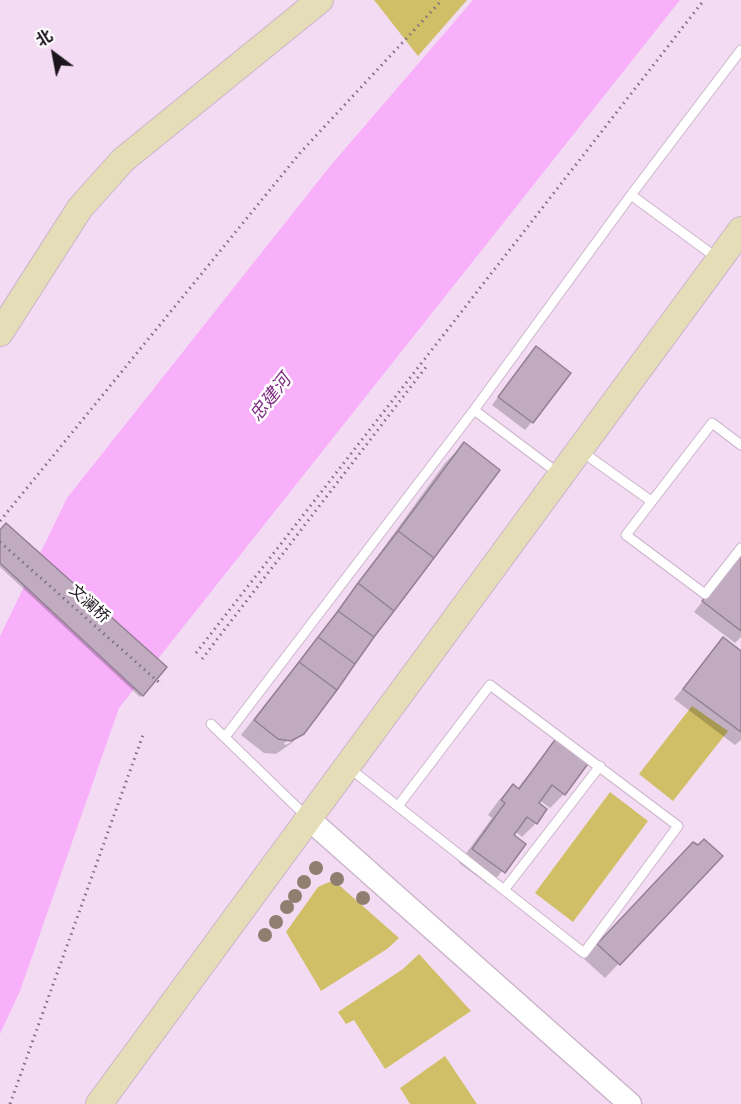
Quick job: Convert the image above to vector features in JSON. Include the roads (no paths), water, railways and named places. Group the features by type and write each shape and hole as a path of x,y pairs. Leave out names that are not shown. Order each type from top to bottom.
{"main road":[{"path":"0,333 80,208 123,160 320,0"},
{"path":"99,1104 741,230"}],"street":[{"path":"309,819 630,1104"}],"lane":[{"path":"225,737 474,410 741,50"},
{"path":"632,195 719,260"},
{"path":"474,410 560,475"},
{"path":"741,445 712,423 626,535 705,594 741,548"},
{"path":"579,449 651,501"},
{"path":"346,766 584,953 678,826 490,685 398,806"},
{"path":"211,724 309,819"},
{"path":"504,890 600,766"}],"water":[{"name":"忠建河","path":"473,0 680,0 119,708 20,991 0,1034 0,636 67,498 331,165"}]}
